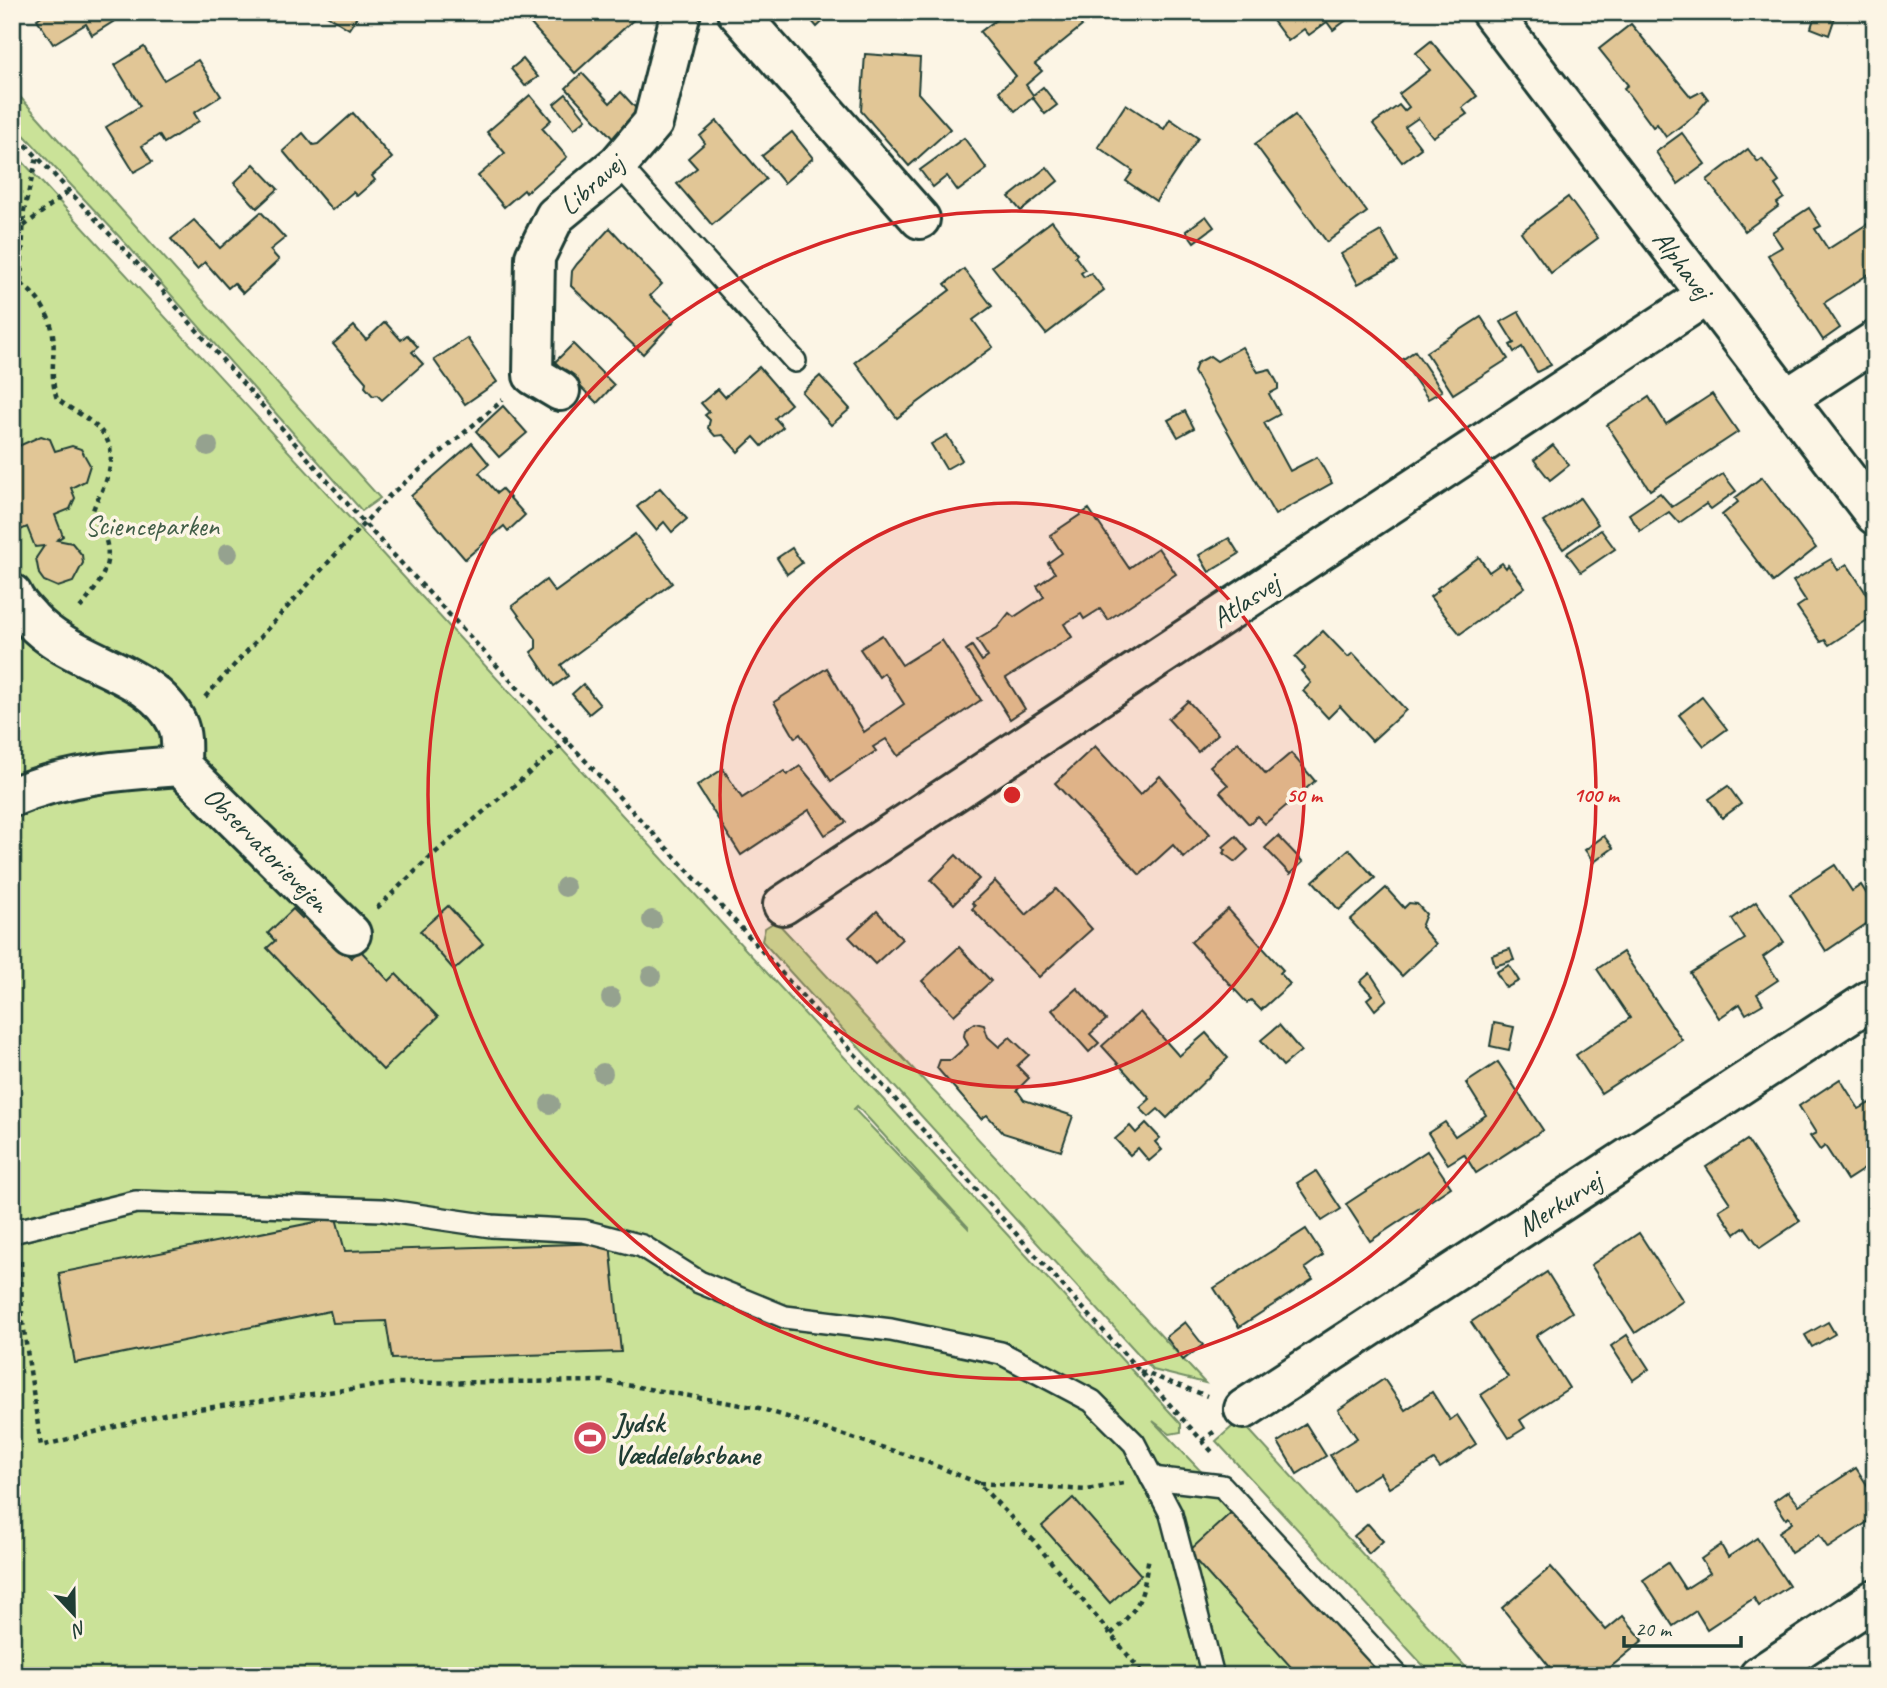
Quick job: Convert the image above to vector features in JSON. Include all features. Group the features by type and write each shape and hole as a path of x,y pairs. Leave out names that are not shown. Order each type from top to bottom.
{"street":[{"name":"Libravej","path":"546,383 535,257 555,215 618,164 653,123 681,12"},
{"path":"737,12 920,219"},
{"name":"Alphavej","path":"1491,12 1875,515"},
{"name":"Atlasvej","path":"783,905 1707,295"},
{"path":"1786,399 1875,341"},
{"path":"12,594 43,632 69,650 148,689 167,706 179,726"},
{"name":"Observatorievejen","path":"179,726 181,766 351,934"},
{"name":"Observatorievejen","path":"12,797 44,783 120,771 181,766"},
{"name":"Merkurvej","path":"1244,1409 1875,997"},
{"path":"1759,1676 1875,1599"}],"lane":[{"path":"618,164 795,361"},
{"path":"17,1231 136,1202 382,1210 491,1226 584,1231 642,1246 699,1282 785,1317 891,1329 1001,1353 1092,1401 1134,1443 1171,1514 1213,1676"},
{"path":"1152,1478 1222,1486 1398,1676"}],"path":[{"path":"12,130 161,289 365,524 568,740 1221,1462"},
{"path":"21,282 24,211 37,157"},
{"path":"24,227 69,191"},
{"path":"12,279 21,282 42,305 52,330 51,380 57,399 96,424 110,448 107,479 92,514 108,546 105,571 80,607 43,632"},
{"path":"179,726 390,495 546,383"},
{"path":"351,934 414,872 568,740"},
{"path":"17,1231 22,1316 41,1446 168,1413 397,1383 603,1381 759,1408 922,1460 978,1483 1087,1490 1152,1478"},
{"path":"1139,1371 1244,1409"},
{"path":"978,1483 1033,1540 1145,1676"},
{"path":"1111,1634 1138,1607 1146,1587 1149,1556 1156,1550 1179,1544"}],"green space":[{"path":"12,88 380,498 362,511 128,246 12,122"},
{"name":"Scienceparken","path":"12,150 1181,1424 1181,1432 1170,1434 1153,1421 1396,1676 12,1676","holes":["857,1106 968,1227 854,1109"]},
{"path":"776,921 1205,1383 1153,1370 762,941 765,928"},
{"path":"1240,1420 1474,1676 1433,1676 1216,1441"}],"building":[{"path":"48,12 127,13 92,35 86,24 53,44 37,19"},
{"path":"322,12 360,12 349,29"},
{"path":"520,12 575,14 642,12 575,73"},
{"path":"804,12 833,12 817,27"},
{"path":"991,12 1071,12 1082,26 1035,64 1042,71 1026,85 1033,95 1043,87 1057,105 1045,114 1032,97 1015,111 999,91 1016,76 980,32 997,19"},
{"path":"1349,12 1352,16 1333,30 1327,22 1309,35 1304,29 1288,41 1268,14"},
{"path":"1816,12 1835,17 1829,35 1811,28"},
{"path":"1631,24 1691,97 1702,91 1708,99 1694,116 1666,137 1657,124 1653,127 1624,88 1628,85 1599,49"},
{"path":"1431,41 1477,96 1462,108 1467,114 1433,137 1418,118 1405,127 1421,148 1402,162 1373,124 1399,105 1404,111 1409,107 1399,94 1430,70 1416,53"},
{"path":"144,47 164,80 198,60 221,96 194,113 199,121 164,143 159,135 142,146 152,162 134,172 106,127 140,106 115,65"},
{"path":"865,54 920,58 918,93 950,129 909,166 861,111"},
{"path":"523,59 538,77 525,86 511,69"},
{"path":"582,73 610,103 621,92 644,117 617,143 566,88"},
{"path":"566,94 586,119 574,129 554,104"},
{"path":"530,95 551,120 542,128 567,157 526,193 524,190 504,207 478,176 505,153 487,132"},
{"path":"1126,104 1164,129 1170,119 1198,138 1156,201 1126,181 1133,171 1098,147"},
{"path":"353,113 392,158 372,176 375,180 357,196 353,192 332,210 283,151 303,133 313,145 318,144"},
{"path":"1295,115 1367,212 1327,242 1255,144"},
{"path":"717,121 766,179 712,225 677,184 697,168 688,158 705,143 700,136"},
{"path":"792,132 813,158 784,183 762,156"},
{"path":"1682,133 1705,164 1678,184 1656,152"},
{"path":"964,138 987,169 958,191 947,176 933,187 920,170"},
{"path":"1748,149 1758,162 1762,159 1779,182 1775,185 1784,198 1777,203 1779,206 1745,231 1707,180"},
{"path":"254,164 278,189 257,208 234,183"},
{"path":"1047,167 1058,181 1021,211 1009,197"},
{"path":"1568,197 1598,238 1551,273 1521,232"},
{"path":"1809,208 1821,226 1815,229 1828,249 1875,219 1875,270 1824,303 1840,328 1823,340 1768,255 1782,247 1772,232"},
{"path":"261,212 285,238 270,250 279,260 243,293 234,283 228,288 205,262 197,269 171,239 194,220 220,248"},
{"path":"1206,216 1214,227 1194,242 1186,231"},
{"path":"1052,221 1077,254 1075,256 1085,270 1081,273 1084,277 1091,273 1104,290 1046,334 992,266"},
{"path":"610,228 662,284 650,296 675,320 643,354 571,286 572,271"},
{"path":"1381,231 1398,262 1358,284 1341,254"},
{"path":"964,269 992,306 973,320 993,347 897,418 855,362 950,290 945,284"},
{"path":"1519,312 1551,365 1537,372 1522,347 1514,352 1510,345 1514,343 1501,322"},
{"path":"1481,317 1508,359 1453,394 1426,352"},
{"path":"385,322 401,340 407,335 418,347 412,352 423,364 382,400 377,395 373,396 365,387 366,382 333,344 354,326 366,340"},
{"path":"467,338 497,382 465,404 434,360"},
{"path":"573,344 614,385 597,403 555,362"},
{"path":"1242,347 1258,372 1270,369 1278,384 1278,389 1269,394 1280,414 1264,423 1290,471 1317,457 1332,483 1275,515 1194,372 1197,363 1210,356 1217,361"},
{"path":"1415,351 1442,391 1428,399 1402,360"},
{"path":"759,367 791,404 775,418 783,427 762,446 754,437 738,452 723,435 715,436 708,428 710,420 705,415 709,412 701,403 718,389 725,397"},
{"path":"820,376 850,409 831,425 802,392"},
{"path":"1712,394 1738,432 1650,490 1607,425 1649,397 1666,424"},
{"path":"503,406 527,433 499,457 476,431"},
{"path":"1185,411 1194,428 1178,437 1168,420"},
{"path":"947,435 962,460 946,469 931,444"},
{"path":"41,436 50,439 55,451 72,446 81,449 90,465 85,481 71,488 75,498 70,509 55,515 63,536 57,540 72,543 82,555 83,563 73,582 58,587 44,581 39,574 36,558 44,546 35,547 27,527 12,534 12,449"},
{"path":"472,443 489,464 479,473 497,493 502,489 525,515 508,531 504,526 465,559 411,496"},
{"path":"1553,445 1569,465 1550,480 1534,460"},
{"path":"1723,474 1736,491 1711,509 1706,504 1679,523 1669,512 1640,531 1629,514 1660,493 1672,507"},
{"path":"1762,477 1816,548 1773,582 1722,515 1738,502 1735,498"},
{"path":"660,488 687,519 672,532 664,522 656,530 637,507"},
{"path":"1580,498 1598,524 1563,549 1544,522"},
{"path":"1089,509 1129,568 1158,548 1176,574 1108,620 1100,609 1084,619 1081,614 1064,624 1072,637 1006,678 1025,709 1010,719 966,650 972,646 982,661 988,657 977,640 997,628 1009,613 1014,617 1044,597 1037,586 1055,573 1048,563 1062,553 1050,535"},
{"path":"1601,530 1615,549 1581,572 1567,553"},
{"path":"635,534 672,583 561,665 568,676 554,686 531,652 536,648 536,639 512,606 546,580 555,592"},
{"path":"1229,538 1239,554 1209,572 1199,555"},
{"path":"792,548 802,563 787,574 777,558"},
{"path":"1479,557 1489,572 1502,563 1506,568 1508,565 1525,587 1460,634 1430,597 1439,590 1437,588"},
{"path":"1831,559 1838,570 1847,564 1875,607 1875,615 1829,645 1825,640 1821,642 1797,607 1806,601 1793,581"},
{"path":"1323,631 1348,657 1353,653 1406,710 1372,741 1340,706 1328,718 1303,691 1311,683 1301,671 1305,668 1295,657"},
{"path":"882,635 902,665 942,640 981,700 898,756 886,739 873,747 876,751 831,781 800,734 795,738 774,702 827,668 864,732 904,704 884,673 879,677 860,649"},
{"path":"583,684 600,705 589,714 572,694"},
{"path":"1702,697 1727,729 1704,746 1679,715"},
{"path":"1188,701 1218,734 1198,752 1168,719"},
{"path":"1238,742 1266,774 1291,753 1315,781 1265,824 1257,816 1249,824 1220,792 1228,785 1210,766"},
{"path":"1095,746 1140,795 1160,776 1210,834 1184,858 1173,845 1140,875 1055,783"},
{"path":"800,766 846,822 825,835 809,810 741,855 697,786 723,769 742,798 784,771 787,775"},
{"path":"1728,786 1741,804 1722,818 1709,799"},
{"path":"1236,836 1248,850 1235,862 1223,853 1226,850 1223,847"},
{"path":"1278,836 1303,862 1290,874 1265,848"},
{"path":"1604,836 1613,848 1594,862 1585,850"},
{"path":"1349,849 1375,878 1339,910 1313,881"},
{"path":"956,855 979,879 954,904 931,880"},
{"path":"1835,865 1852,891 1861,885 1875,907 1875,918 1826,951 1790,894"},
{"path":"995,881 1026,915 1056,889 1092,929 1039,977 972,909 975,906 972,903"},
{"path":"1386,888 1404,908 1409,903 1417,904 1426,914 1421,927 1436,944 1402,976 1350,920"},
{"path":"1756,902 1784,942 1763,957 1778,980 1757,994 1763,1004 1746,1014 1740,1004 1719,1018 1690,973 1745,939 1732,919"},
{"path":"448,906 483,944 454,970 420,931"},
{"path":"293,909 302,918 307,912 351,958 360,950 389,981 396,974 438,1017 383,1070 267,948 275,941 268,933"},
{"path":"1228,909 1283,970 1280,973 1290,984 1261,1010 1251,1000 1247,1003 1191,942"},
{"path":"877,911 902,939 875,964 849,937"},
{"path":"959,947 991,981 954,1015 922,981"},
{"path":"1510,949 1514,960 1495,966 1492,955"},
{"path":"1623,952 1682,1040 1601,1093 1576,1055 1630,1018 1597,969"},
{"path":"1509,965 1519,981 1506,988 1496,972"},
{"path":"1370,973 1387,999 1375,1010 1367,999 1372,995 1360,982"},
{"path":"1077,988 1106,1020 1090,1034 1099,1043 1089,1052 1052,1010"},
{"path":"1140,1012 1179,1056 1206,1033 1228,1058 1167,1118 1158,1109 1149,1117 1140,1108 1150,1099 1102,1046"},
{"path":"975,1023 984,1025 988,1037 999,1047 1010,1037 1029,1055 1017,1066 1029,1078 1017,1090 1024,1100 1073,1116 1061,1151 1003,1133 987,1115 981,1119 937,1068 940,1060 951,1060 968,1045 964,1036 965,1030"},
{"path":"1494,1023 1514,1027 1509,1050 1490,1046"},
{"path":"1279,1025 1301,1051 1283,1066 1261,1040"},
{"path":"1498,1062 1543,1130 1476,1173 1464,1154 1448,1164 1428,1133 1445,1122 1455,1136 1486,1115 1466,1083"},
{"path":"1840,1079 1859,1109 1875,1100 1875,1162 1847,1180 1825,1146 1820,1150 1810,1136 1816,1133 1799,1106"},
{"path":"1146,1123 1160,1138 1155,1142 1162,1150 1149,1161 1138,1148 1130,1155 1115,1139 1130,1126 1136,1133"},
{"path":"1747,1140 1800,1221 1760,1248 1745,1227 1735,1234 1719,1210 1730,1203 1706,1167"},
{"path":"1427,1151 1451,1187 1370,1241 1346,1204"},
{"path":"1316,1171 1341,1209 1322,1221 1297,1183"},
{"path":"336,1218 345,1251 610,1243 621,1352 392,1359 386,1321 333,1323 330,1311 75,1363 59,1273"},
{"path":"1306,1229 1323,1255 1305,1268 1313,1279 1239,1327 1214,1288"},
{"path":"1639,1233 1683,1301 1635,1333 1591,1265"},
{"path":"1547,1272 1572,1312 1536,1336 1569,1388 1520,1420 1525,1428 1509,1438 1481,1395 1508,1377 1471,1322"},
{"path":"1185,1322 1203,1345 1183,1360 1166,1337"},
{"path":"1828,1322 1835,1334 1812,1347 1805,1335"},
{"path":"1627,1335 1649,1369 1633,1380 1611,1346"},
{"path":"1384,1379 1405,1410 1432,1392 1450,1420 1457,1415 1476,1444 1440,1468 1434,1460 1389,1488 1380,1473 1352,1490 1330,1455 1357,1438 1338,1410"},
{"path":"1306,1424 1326,1456 1297,1474 1278,1442"},
{"path":"1856,1468 1875,1497 1875,1517 1828,1548 1819,1535 1791,1553 1779,1532 1792,1523 1789,1517 1786,1519 1774,1501 1788,1491 1799,1505"},
{"path":"1073,1498 1141,1575 1110,1603 1042,1526"},
{"path":"1234,1510 1382,1676 1299,1676 1188,1552"},
{"path":"1368,1524 1383,1541 1369,1554 1354,1536"},
{"path":"1757,1538 1789,1586 1759,1606 1754,1598 1707,1629 1696,1611 1673,1626 1643,1580 1668,1563 1685,1589 1710,1573 1701,1559 1721,1545 1728,1557"},
{"path":"1551,1567 1606,1630 1623,1616 1643,1640 1600,1676 1557,1676 1502,1608"}],"place":[{"name":"Jydsk Væddeløbsbane","path":"590,1438"}]}
